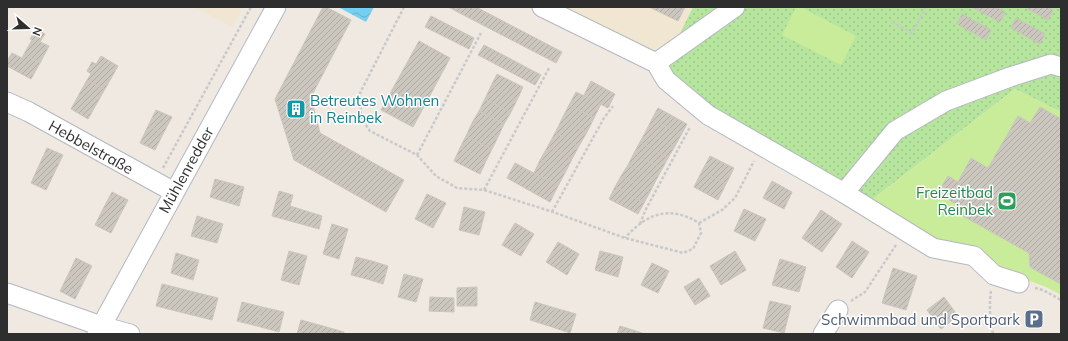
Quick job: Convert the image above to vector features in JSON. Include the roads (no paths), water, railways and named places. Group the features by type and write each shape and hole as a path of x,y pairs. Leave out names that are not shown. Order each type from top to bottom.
{"street":[{"name":"Mühlenredder","path":"99,330 276,7"},
{"path":"542,7 656,63 666,80 708,115 844,193 933,248 974,256 994,276 1018,283"},
{"path":"656,63 734,7"},
{"path":"844,193 895,131 939,105 1010,77 1051,64 1061,67"},
{"name":"Hebbelstraße","path":"7,102 174,192"},
{"path":"7,293 99,330 130,334"},
{"path":"823,334 838,310"}],"water":[{"path":"338,7 374,7 366,22"}],"place":[{"name":"Betreutes Wohnen in Reinbek","path":"296,109"},
{"name":"Freizeitbad Reinbek","path":"1007,201"},
{"name":"Schwimmbad und Sportpark","path":"1034,319"}]}
